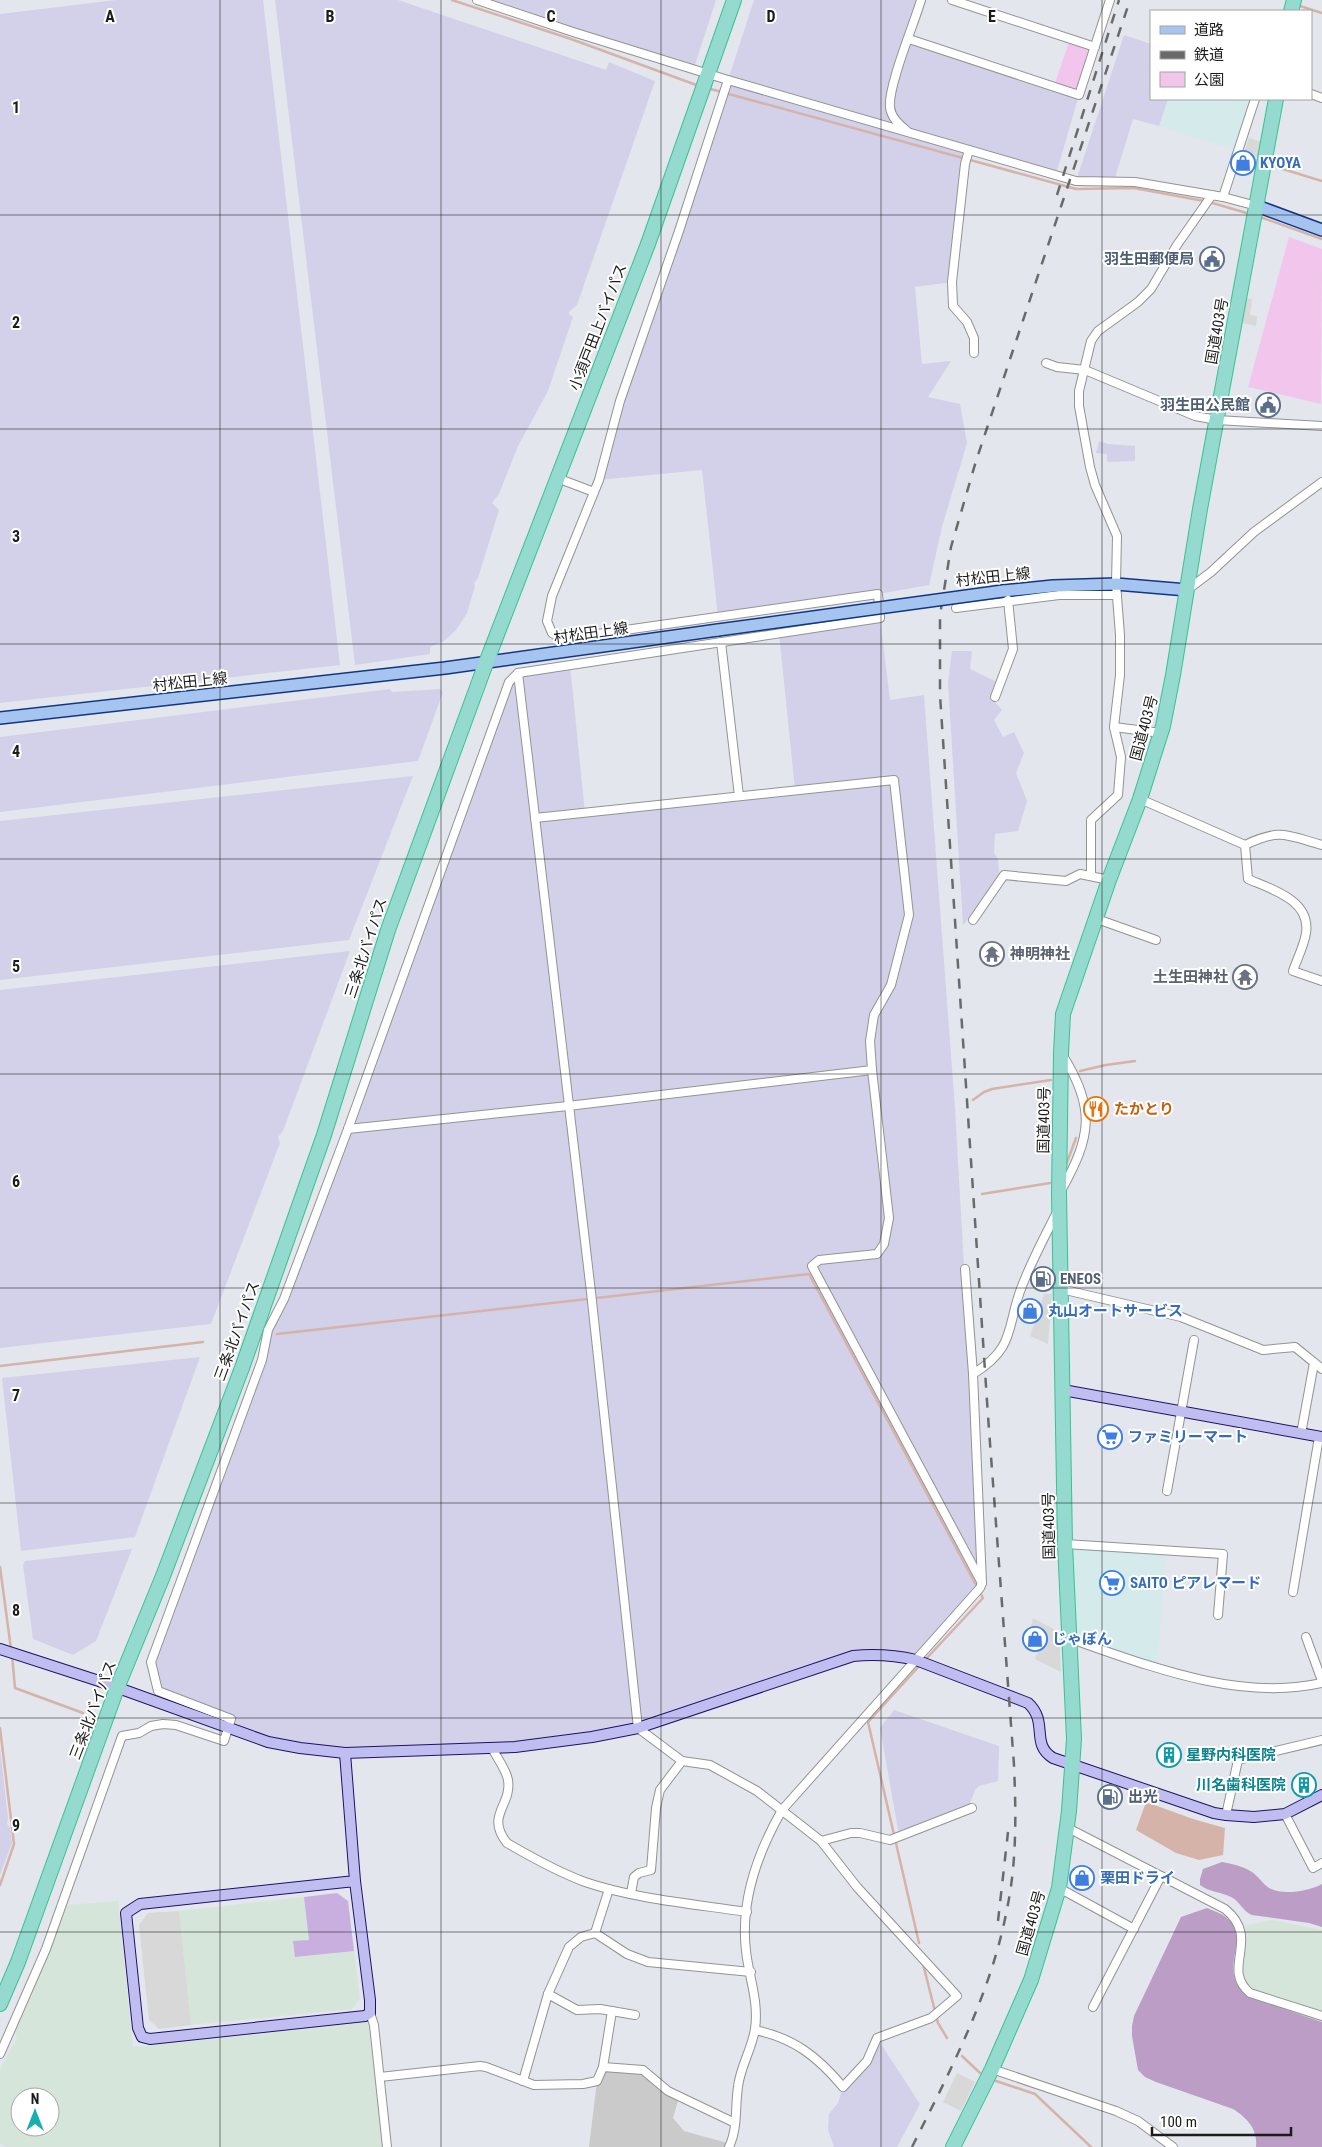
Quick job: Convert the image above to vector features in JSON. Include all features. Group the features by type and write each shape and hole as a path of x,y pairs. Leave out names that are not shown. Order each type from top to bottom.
{"highway":[{"name":"小須戸田上バイパス","path":"486,663 648,244 734,0"},
{"name":"国道403号","path":"953,2147 992,2069 1031,1980 1058,1888 1066,1827 1074,1739 1065,1544 1059,1199 1063,1014 1109,880 1140,799 1161,733 1174,675 1217,420 1276,100"},
{"name":"三条北バイパス","path":"0,2004 18,1962 118,1688 242,1368 324,1135 388,930 486,663"}],"main road":[{"path":"1257,206 1322,230"},
{"name":"村松田上線","path":"0,718 486,663 718,630 1006,596 1053,586 1187,590"}],"street":[{"path":"477,0 728,80 1076,181 1135,182 1223,197 1257,206"},
{"path":"911,134 895,120 890,108 894,82 921,0"},
{"path":"952,0 1095,47"},
{"path":"909,39 1080,95 1110,0"},
{"path":"0,2054 46,1949 122,1736 140,1733 151,1726 163,1724 176,1726 224,1741 229,1728 231,1719 158,1691 151,1662 262,1360 268,1330 284,1299 348,1130 509,682 518,673 880,618 878,594 562,639 552,633 547,621 552,596 594,492 620,401 677,238 728,80"},
{"path":"1223,197 1255,100"},
{"path":"969,150 965,164 963,198 952,282 953,306 967,322 974,338 974,353"},
{"path":"1092,876 1091,820 1118,795 1122,756 1114,727 1120,675 1117,536 1095,485 1079,406 1079,391 1090,341 1098,331 1138,302 1151,289 1212,195"},
{"path":"1046,364 1085,370 1195,416 1217,420 1322,426"},
{"path":"557,478 594,492"},
{"path":"1187,590 1211,572 1254,532 1322,482"},
{"path":"956,608 1006,596 1013,649 995,697"},
{"path":"721,642 739,796"},
{"path":"518,673 591,1292 638,1728 682,1762 710,1765 757,1791 822,1841 857,1887 957,1996 931,2018 876,2038 867,2062 843,2087 830,2071 810,2054 775,2034 755,2030"},
{"path":"1114,727 1161,733"},
{"path":"535,818 894,780 909,915 891,985 874,1015 870,1041 890,1218 884,1244 877,1254 819,1260 812,1266 982,1584"},
{"path":"1140,799 1246,845"},
{"path":"1246,845 1266,835 1280,833 1322,845"},
{"path":"1246,845 1248,878 1290,897 1299,907 1305,919 1306,932 1293,971 1322,982"},
{"path":"973,920 1004,875 1066,881 1080,874 1109,880"},
{"path":"1097,919 1156,940"},
{"path":"973,1374 996,1357 1009,1336 1021,1287 1074,1167 1086,1133 1087,1124 1078,1081 1061,1053"},
{"path":"348,1130 872,1070"},
{"path":"733,2146 738,2085 755,2030 756,1997 746,1951 747,1912 757,1860 768,1833 782,1810 982,1584 973,1374 965,1268"},
{"path":"1061,1289 1181,1317 1263,1350 1294,1347 1322,1368"},
{"path":"1167,1491 1194,1340"},
{"path":"1301,1434 1314,1363"},
{"path":"1063,1390 1321,1437 1293,1592"},
{"path":"1065,1544 1223,1554 1218,1615"},
{"path":"1068,1638 1157,1668 1233,1685 1271,1690 1322,1682 1306,1636"},
{"path":"0,1649 118,1688 268,1742 300,1748 345,1752 514,1747 582,1738 638,1728 853,1656 876,1654 897,1656 916,1660 1028,1703 1035,1710 1040,1720 1041,1746 1045,1753 1214,1813 1254,1818 1285,1814 1322,1795"},
{"path":"1226,1816 1238,1760 1322,1740"},
{"path":"492,1748 508,1781 507,1794 497,1823 499,1833 506,1842 584,1882 609,1889 747,1912"},
{"path":"345,1752 355,1881 388,2147"},
{"path":"631,1893 634,1877 639,1873 650,1870 656,1808 660,1790 682,1762"},
{"path":"822,1841 851,1833 860,1833 890,1840 972,1808"},
{"path":"1285,1814 1313,1868 1322,1863"},
{"path":"1066,1827 1218,1904 1233,1915 1239,1924 1241,1932 1242,1944 1238,1972 1244,1987 1250,1993 1322,2016"},
{"path":"1093,2007 1161,1876"},
{"path":"355,1881 140,1904 126,1913 137,2018 142,2037 150,2039 365,2016 370,2013"},
{"path":"1058,1888 1134,1929"},
{"path":"595,1933 609,1889"},
{"path":"523,2081 548,1994 570,1947 581,1937 595,1933 627,1954 648,1962 751,1972"},
{"path":"548,1994 577,2010 600,2009 635,2015"},
{"path":"380,2077 480,2066 534,2085 583,2084 597,2081 603,2067 612,2011"},
{"path":"603,2067 643,2070 668,2091 735,2122"},
{"path":"992,2069 1138,2120 1173,2147"}],"shaded area":[{"path":"116,0 263,0 340,665 0,703 0,14"},
{"path":"275,0 398,0 606,70 609,62 655,81 577,305 569,312 573,317 548,391 518,446 499,494 492,503 499,510 478,578 474,583 475,586 467,613 456,630 444,641 430,647 430,654 355,665"},
{"path":"477,0 716,0 694,68"},
{"path":"754,0 921,0 909,39 1079,95 1056,174 969,151 952,282 915,287 922,364 951,361 928,397 960,404 967,443 942,527 929,585 718,617 702,470 599,480 620,401 679,231"},
{"path":"1124,35 1150,44 1150,100 1168,100 1159,126 1133,119 1114,181 1076,181"},
{"path":"1168,100 1255,100 1238,151 1159,126"},
{"path":"1249,138 1262,142 1258,157 1244,152"},
{"path":"1246,298 1252,299 1250,315 1257,316 1256,326 1242,323"},
{"path":"1099,441 1108,444 1135,446 1135,461 1107,462 1107,454 1096,453"},
{"path":"880,618 890,700 924,695 955,1108 982,1583 916,1660 853,1656 638,1728 515,1747 345,1753 268,1742 239,1726 231,1719 158,1691 151,1662 509,682 518,673 570,665 585,813 795,790 779,633"},
{"path":"952,651 972,651 970,669 997,682 992,699 1002,710 994,720 1003,737 1014,732 1024,753 1016,773 1027,801 1018,831 995,834 994,853 998,859 999,874 985,900 963,925 948,682"},
{"path":"390,689 392,692 440,689 443,692 418,761 0,812 0,737"},
{"path":"413,776 349,940 0,980 0,821"},
{"path":"350,951 283,1131 278,1137 280,1143 211,1324 0,1348 0,990"},
{"path":"1044,1294 1052,1294 1048,1344 1030,1336"},
{"path":"200,1357 135,1537 21,1551 2,1378"},
{"path":"1071,1545 1166,1551 1157,1668 1068,1638"},
{"path":"132,1549 96,1641 73,1655 33,1639 23,1565 25,1561"},
{"path":"1033,1618 1059,1632 1061,1672 1035,1659 1046,1633 1031,1626"},
{"path":"894,1710 999,1746 998,1781 979,1786 975,1790 969,1806 899,1835 880,1728"},
{"path":"0,1748 8,1818 7,1824 10,1828 12,1843 0,1875"},
{"path":"1146,1802 1225,1828 1223,1855 1199,1860 1176,1853 1136,1830"},
{"path":"1222,1862 1249,1870 1269,1888 1281,1892 1296,1892 1322,1884 1322,1927 1309,1923 1252,1915 1234,1899 1200,1885 1203,1869"},
{"path":"337,1893 348,1901 354,1951 295,1957 293,1941 309,1940 304,1897"},
{"path":"304,1897 309,1940 295,1957 354,1951 360,1999 352,2009 191,2025 179,1911"},
{"path":"118,1901 133,2047 370,2022 384,2147 6,2147 0,2143 0,2070 17,2038 15,2032 67,1905"},
{"path":"1207,1908 1224,1916 1235,1926 1237,1935 1233,1965 1234,1976 1238,1987 1248,1997 1322,2022 1322,2147 1256,2147 1253,2129 1243,2116 1233,2109 1156,2082 1145,2077 1138,2070 1132,2036 1134,2016 1181,1917"},
{"path":"179,1911 191,2025 159,2029 149,2020 139,1925 148,1913"},
{"path":"1272,1920 1322,1930 1322,2014 1252,1991 1246,1986 1240,1973 1245,1944 1243,1926"},
{"path":"877,2038 920,2104 897,2147 834,2147 828,2130 829,2114 838,2103 843,2087 867,2061"},
{"path":"603,2067 643,2070 679,2097 673,2118 684,2131 731,2144 729,2147 589,2147 597,2081"},
{"path":"957,2073 975,2082 961,2111 943,2102"}],"green space":[{"path":"1070,39 1095,47 1079,95 1054,86"},
{"path":"1289,237 1322,249 1321,404 1248,387"}],"waterway":[{"path":"452,0 571,39 699,86"},
{"path":"1300,6 1322,13"},
{"path":"707,88 1076,189 1134,188 1204,201"},
{"path":"1273,166 1322,181"},
{"path":"1209,202 1250,214"},
{"path":"1260,217 1322,239"},
{"path":"1080,1071 1135,1061"},
{"path":"973,1100 992,1089 1051,1080"},
{"path":"1066,1165 1076,1138"},
{"path":"982,1194 1050,1183"},
{"path":"277,1334 809,1274 983,1598 925,1660"},
{"path":"0,1366 203,1342"},
{"path":"0,1567 11,1649"},
{"path":"12,1655 15,1688 83,1713"},
{"path":"919,1943 868,1722 921,1664"},
{"path":"0,1728 14,1844 0,1885"},
{"path":"923,1964 938,2023 947,2038"},
{"path":"962,2056 980,2073"},
{"path":"996,2081 1035,2094 1091,2147"}],"railway":[{"path":"1057,195 1119,0"},
{"path":"912,2147 955,2061 991,1971 1007,1909 1013,1873 1015,1837 1014,1765 988,1416 940,695 940,615 951,547 976,461 1130,0"},
{"path":"998,1921 1008,1832"}],"place":[{"name":"KYOYA","path":"1243,163"},
{"name":"羽生田郵便局","path":"1212,259"},
{"name":"羽生田公民館","path":"1268,405"},
{"name":"神明神社","path":"992,954"},
{"name":"土生田神社","path":"1245,977"},
{"name":"たかとり","path":"1096,1109"},
{"name":"ENEOS","path":"1043,1279"},
{"name":"丸山オートサービス","path":"1030,1311"},
{"name":"ファミリーマート","path":"1110,1437"},
{"name":"SAITO ピアレマード","path":"1112,1583"},
{"name":"じゃぼん","path":"1035,1639"},
{"name":"星野内科医院","path":"1169,1755"},
{"name":"川名歯科医院","path":"1304,1785"},
{"name":"出光","path":"1110,1797"},
{"name":"栗田ドライ","path":"1082,1878"}]}
